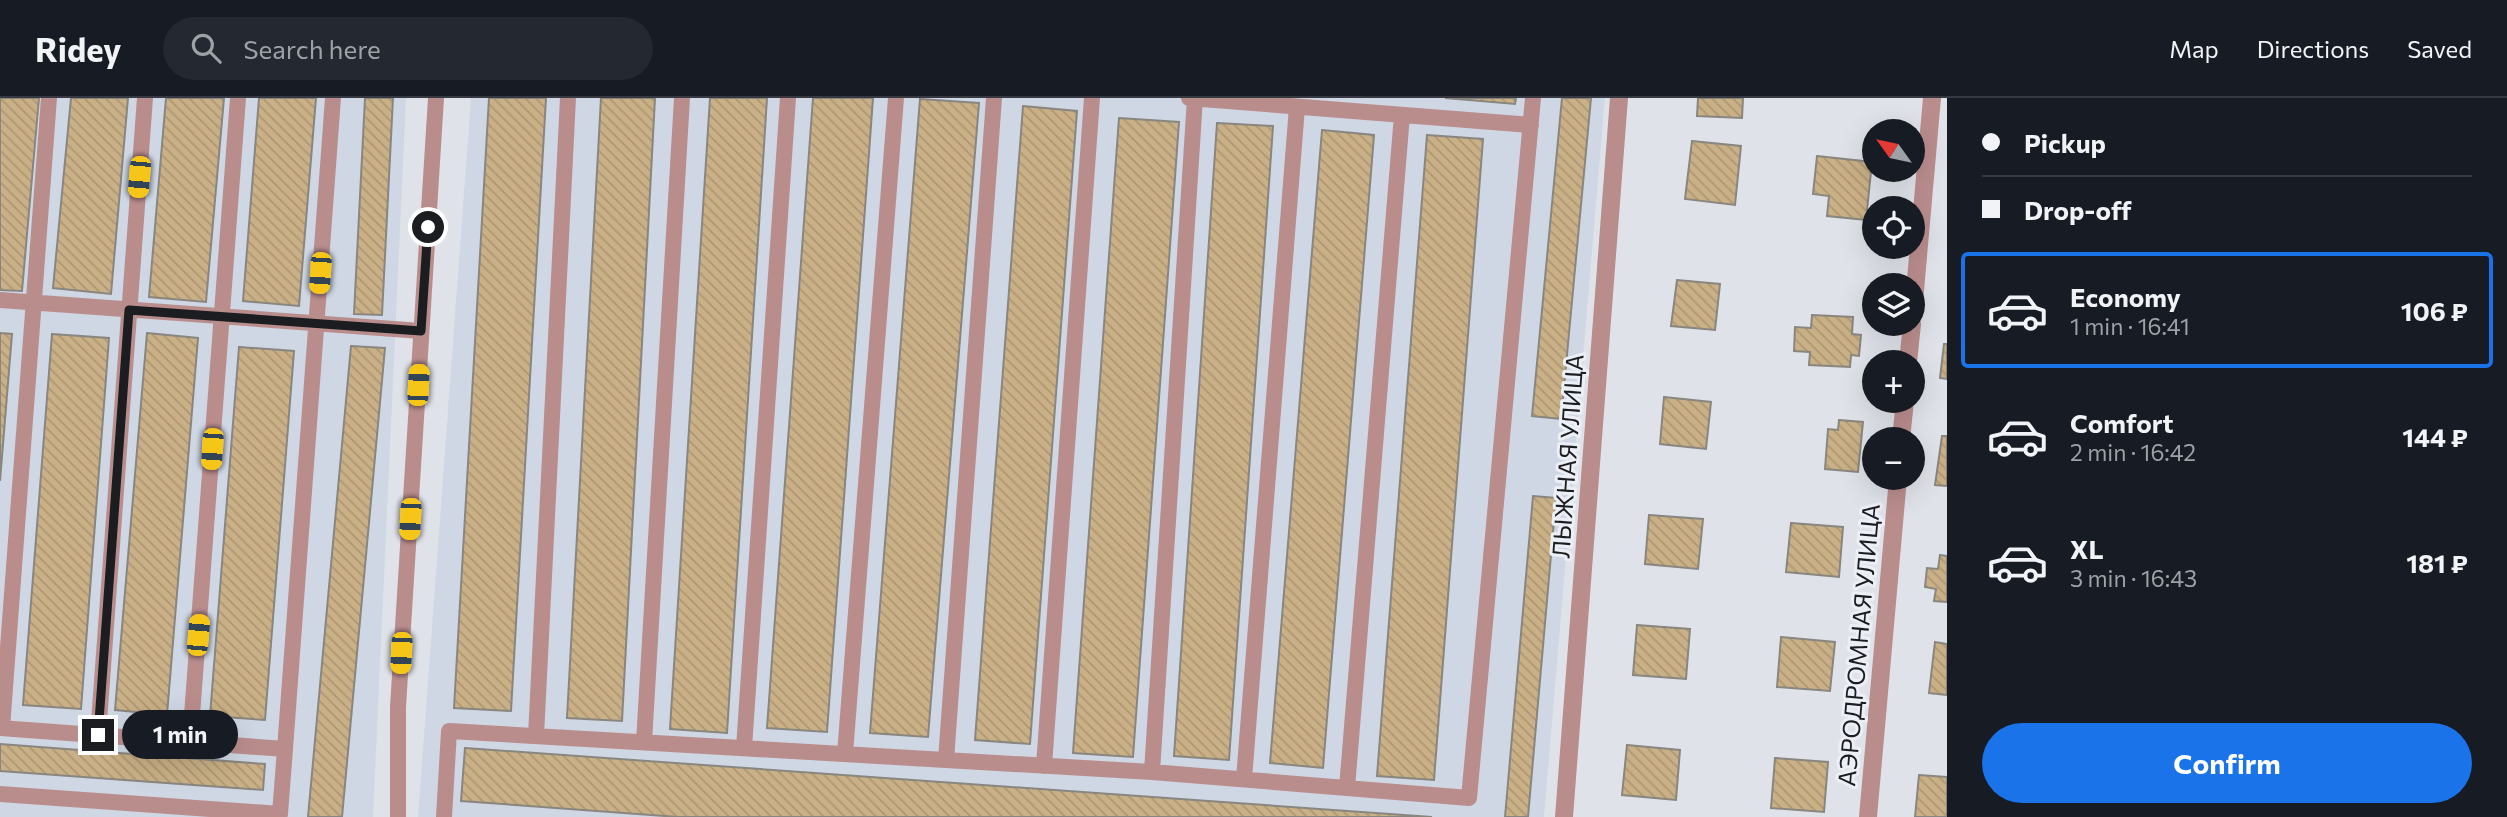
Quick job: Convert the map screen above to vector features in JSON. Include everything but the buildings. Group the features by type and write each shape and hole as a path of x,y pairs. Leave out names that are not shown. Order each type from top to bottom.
{"street":[{"name":"ЛЫЖНАЯ УЛИЦА","path":"1564,817 1619,98"},
{"path":"1917,273 1932,98"},
{"name":"АЭРОДРОМНАЯ УЛИЦА","path":"1868,817 1897,490"}],"lane":[{"path":"49,98 1,728 285,749"},
{"path":"98,735 145,98"},
{"path":"190,742 238,98"},
{"path":"0,794 280,814 333,98"},
{"path":"398,817 398,707 436,98"},
{"path":"536,736 568,98"},
{"path":"644,742 682,98"},
{"path":"744,748 788,98"},
{"path":"845,754 896,98"},
{"path":"946,760 994,98"},
{"path":"1044,766 1092,98"},
{"path":"1189,98 1531,125"},
{"path":"1152,772 1195,98"},
{"path":"444,817 449,731 1152,772 1469,798 1533,98"},
{"path":"1244,779 1297,107"},
{"path":"1347,788 1402,115"},
{"path":"0,300 421,331"}],"shaded area":[{"path":"0,98 406,98 373,817 0,817"},
{"path":"471,98 1605,98 1544,817 418,817"}],"route":[{"path":"98,735 129,310 421,331 428,227"}]}
